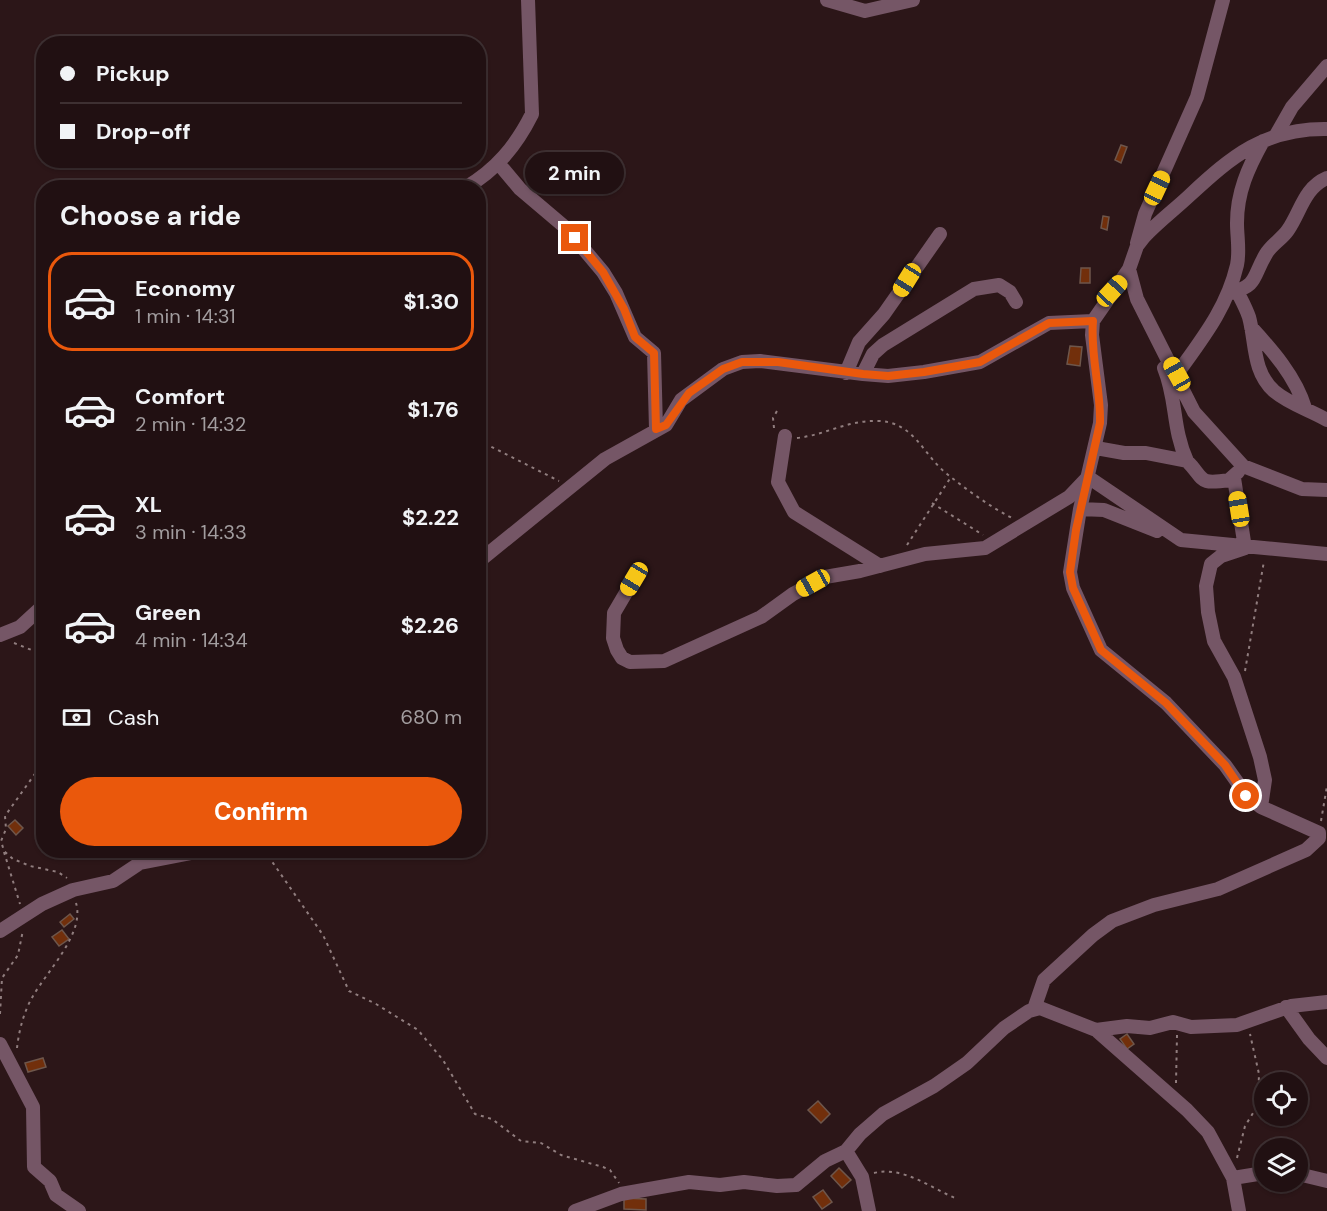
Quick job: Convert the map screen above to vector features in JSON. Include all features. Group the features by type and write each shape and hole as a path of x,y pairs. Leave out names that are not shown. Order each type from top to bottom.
{"street":[{"path":"476,180 499,164 524,130 531,114 528,0"},
{"path":"827,0 865,11 913,0"},
{"path":"575,1211 635,1191 689,1182 720,1185 744,1182 796,1185 825,1161 846,1151 860,1134 883,1114 967,1063 1004,1028 1034,1009 1044,981 1102,927 1154,905 1230,884 1306,850 1323,835 1261,807 1246,796 1225,765 1166,703 1101,650 1071,579 1080,509 1096,448 1101,405 1092,335 1093,321 1129,269 1145,214 1197,97 1223,0"},
{"path":"1177,374 1218,318 1233,292 1238,262 1240,192 1249,165 1292,107 1327,66"},
{"path":"1137,246 1158,222 1243,150 1270,137 1292,130 1327,129"},
{"path":"499,164 520,189 566,228 603,272 620,301 635,337 654,353 656,429"},
{"path":"1233,292 1251,284 1266,254 1293,222 1300,205 1312,189 1327,178"},
{"path":"846,373 859,342 884,314 940,234"},
{"path":"1129,269 1137,299 1177,374 1194,412 1243,466 1302,489 1327,490"},
{"path":"863,374 873,354 883,345 974,289 999,285 1010,292 1016,302"},
{"path":"1233,292 1249,315 1258,364 1263,377 1283,398 1327,420"},
{"path":"486,556 619,449 666,425 689,393 723,369 742,362 778,362 846,373 888,376 968,366 1049,323 1093,321"},
{"path":"1251,327 1280,362 1302,398 1305,408"},
{"path":"1157,338 1159,357 1172,387 1176,432 1187,461 1200,479 1223,481 1234,478 1243,466"},
{"path":"785,436 778,482 794,512 880,566"},
{"path":"1096,448 1124,453 1146,453 1187,461"},
{"path":"634,579 614,613 613,638 622,658 642,663 664,661 761,617 793,594 825,577 925,554 976,551 996,542 1069,497 1088,477"},
{"path":"1088,477 1180,540"},
{"path":"1234,478 1245,548"},
{"path":"1080,509 1104,510 1180,540 1245,548 1327,554"},
{"path":"1245,548 1221,556 1211,564 1206,586 1214,641 1234,676 1260,757 1265,780 1261,807"},
{"path":"3,635 20,627 36,612"},
{"path":"0,931 42,904 73,890 113,881 149,861 175,858"},
{"path":"1096,1030 1127,1026 1150,1028 1166,1023 1206,1027 1248,1022 1286,1007 1327,1002"},
{"path":"1286,1007 1309,1039 1327,1058"},
{"path":"1034,1009 1056,1013 1096,1030 1177,1101 1208,1132 1233,1178 1239,1211"},
{"path":"0,1044 33,1107 34,1167 50,1181 56,1195 79,1211"},
{"path":"846,1151 862,1177 868,1211"},
{"path":"1233,1178 1254,1175"},
{"path":"1308,1176 1327,1181"}],"path":[{"path":"777,411 773,417 775,429 785,436 803,437 858,421 881,420 909,431 951,477 1000,512 1024,524"},
{"path":"486,444 571,487"},
{"path":"897,561 951,477"},
{"path":"932,504 996,542"},
{"path":"1244,675 1266,550"},
{"path":"3,635 23,648 36,652"},
{"path":"0,1014 2,978 15,960 23,934 20,898 1,841 6,829 5,816 36,772"},
{"path":"1323,835 1327,786"},
{"path":"4,851 13,859 30,866 65,876 73,890 78,919 70,941 32,998 18,1035 17,1053"},
{"path":"270,858 323,935 349,991 376,1004 418,1030 443,1060 475,1114 497,1122 520,1141 541,1143 561,1155 610,1170 623,1186 635,1191"},
{"path":"1233,1178 1245,1126 1258,1105 1258,1074 1248,1022"},
{"path":"1177,1101 1178,1023"},
{"path":"862,1177 884,1171 915,1177 955,1198"}],"building":[{"path":"1121,145 1127,147 1121,163 1115,160"},
{"path":"1103,216 1109,217 1107,230 1101,228"},
{"path":"1081,268 1090,268 1090,283 1080,283"},
{"path":"1070,346 1082,347 1080,366 1067,364"},
{"path":"15,820 23,828 16,835 8,826"},
{"path":"70,914 74,919 64,927 60,922"},
{"path":"62,930 69,939 59,946 52,937"},
{"path":"1127,1034 1134,1044 1127,1049 1120,1039"},
{"path":"43,1058 46,1067 28,1072 25,1063"},
{"path":"818,1101 830,1114 821,1123 808,1110"},
{"path":"839,1168 851,1180 842,1188 831,1176"},
{"path":"823,1190 832,1202 822,1209 813,1197"},
{"path":"624,1198 646,1199 646,1210 624,1209"}],"route":[{"path":"575,238 603,272 616,293 635,337 654,353 656,429 666,425 681,400 689,393 723,369 742,362 778,362 833,371 888,376 924,372 968,366 980,362 1049,323 1093,321 1092,335 1101,405 1100,423 1076,530 1070,572 1073,588 1101,650 1166,703 1225,765 1246,796"}]}
